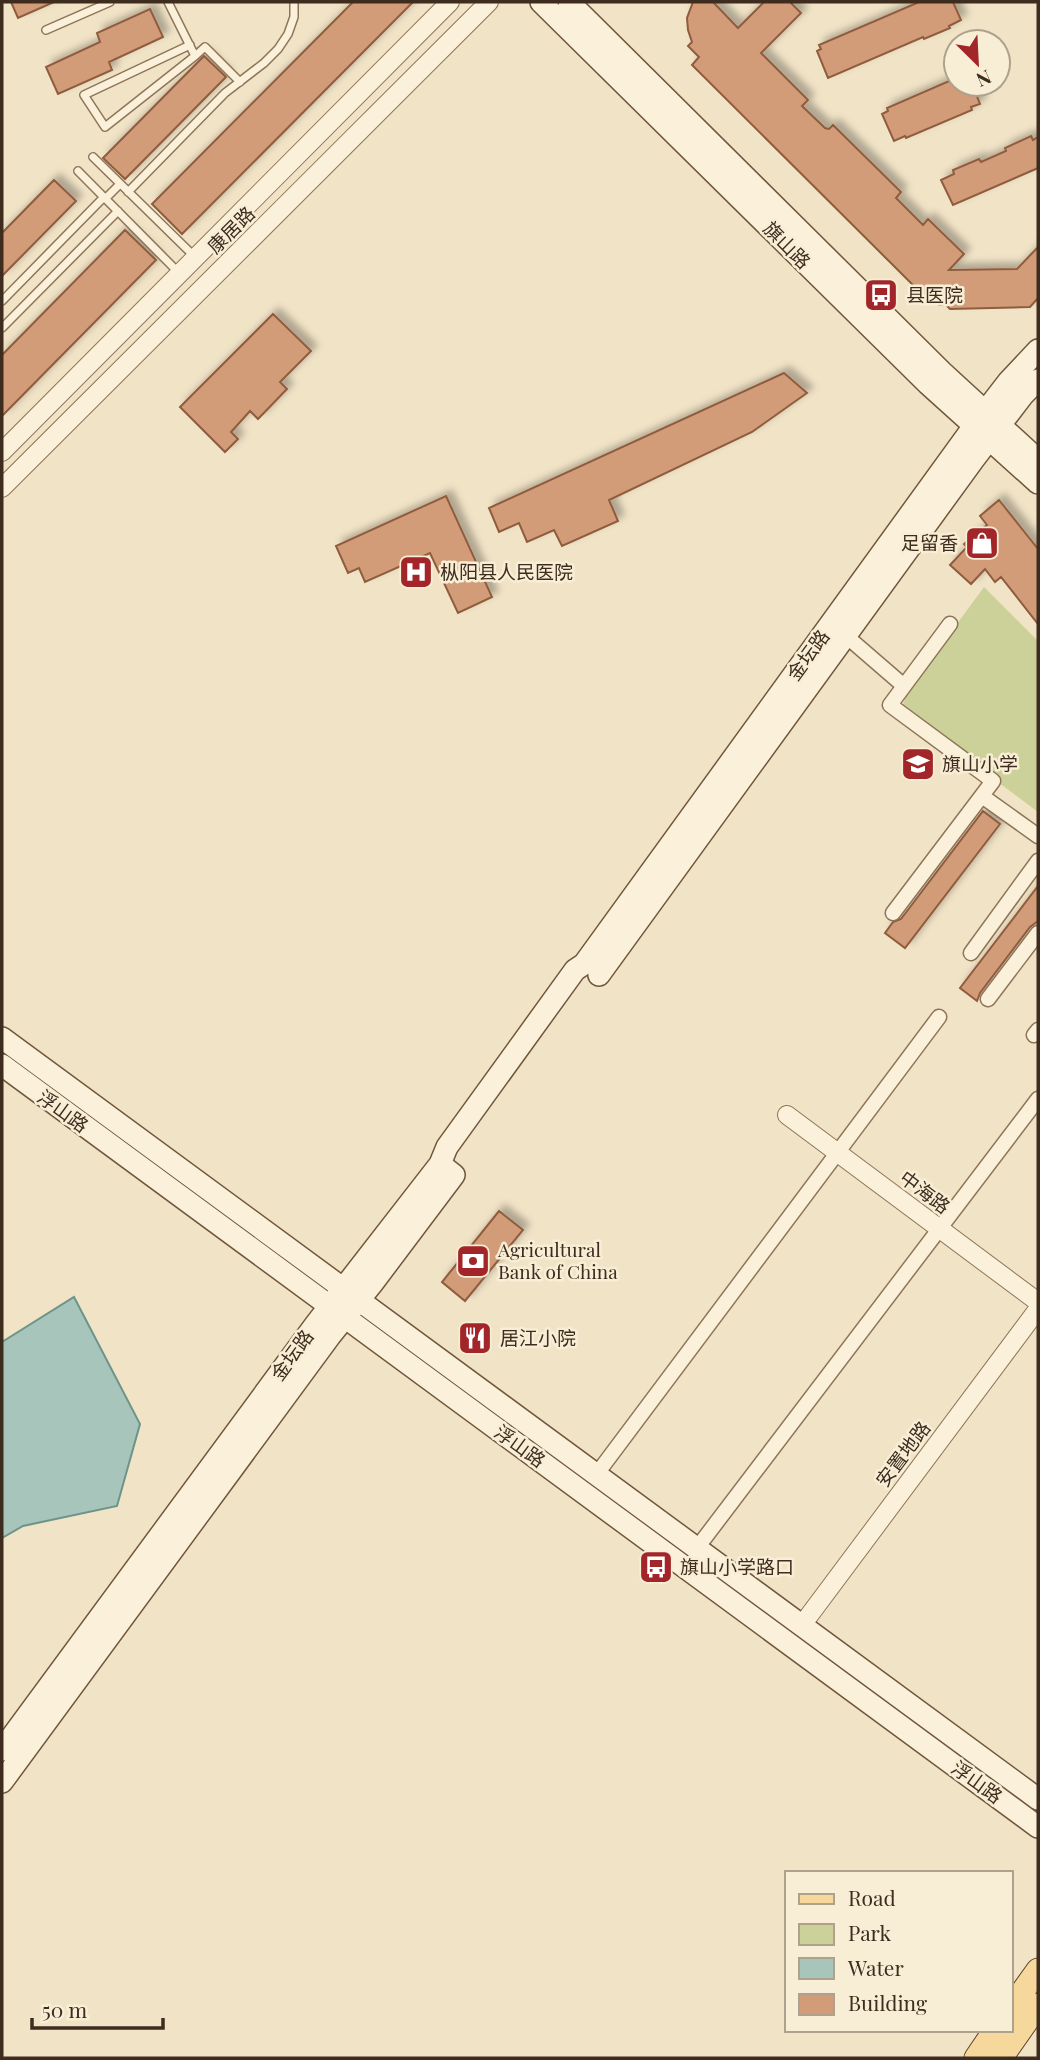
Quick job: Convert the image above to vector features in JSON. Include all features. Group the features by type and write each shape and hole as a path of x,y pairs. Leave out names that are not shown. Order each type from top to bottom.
{"main road":[{"name":"旗山路","path":"541,2 928,384 1038,460"},
{"name":"旗山路","path":"569,2 872,303 987,425 1038,484"},
{"name":"金坛路","path":"592,970 845,635 987,425 1008,382 1038,350"},
{"name":"金坛路","path":"592,970 987,425 1038,380"},
{"name":"金坛路","path":"2,1751 447,1170 447,1147 575,970 592,970"},
{"name":"浮山路","path":"2,1038 1038,1799"},
{"name":"浮山路","path":"2,1065 1038,1827"},
{"name":"金坛路","path":"2,1782 337,1312"},
{"path":"1012,2006 1038,1970"},
{"path":"1001,2058 1038,2005"},
{"path":"976,2058 994,2032"}],"street":[{"name":"康居路","path":"2,452 450,2"},
{"name":"康居路","path":"2,488 489,2"},
{"path":"893,913 993,781 890,705 950,624"},
{"path":"845,635 904,686"},
{"path":"982,796 1038,836"},
{"path":"971,953 1038,862"},
{"path":"988,999 1038,933"},
{"path":"596,1475 939,1017"},
{"path":"697,1548 1038,1100"},
{"name":"中海路","path":"787,1115 1038,1302"},
{"name":"安置地路","path":"802,1625 1038,1309"}],"lane":[{"path":"46,30 110,2"},
{"path":"168,2 195,56"},
{"path":"128,192 225,93 278,49 288,34 294,17 293,2"},
{"path":"190,46 84,95 105,127 205,47 240,82"},
{"path":"93,157 195,258"},
{"path":"78,171 179,274"},
{"path":"2,301 120,184"},
{"path":"3,324 118,211"},
{"path":"41,261 54,274"}],"green space":[{"path":"984,587 1038,641 1038,812 911,717 903,705 907,692"}],"water":[{"path":"74,1297 140,1424 117,1506 23,1526 2,1538 2,1342"}],"building":[{"path":"11,2 54,2 18,18"},
{"path":"353,2 413,2 182,234 152,204"},
{"path":"693,2 713,2 738,28 764,2 790,2 801,13 761,53 808,100 802,106 825,128 829,129 833,125 901,192 896,198 923,225 928,219 964,254 949,270 1017,269 1038,247 1038,298 1030,307 950,309 945,304 939,305 927,293 924,296 692,65 699,57 688,46 692,42 687,18"},
{"path":"919,2 953,2 961,20 949,26 950,28 942,28 942,31 828,78 817,51 821,49 819,45"},
{"path":"150,9 163,37 109,62 112,70 58,94 46,67 100,42 97,33"},
{"path":"204,56 226,77 125,179 103,158"},
{"path":"942,84 942,98 978,98 980,104 971,107 972,110 894,141 882,114 888,111 887,108"},
{"path":"1031,136 1033,140 1038,137 1038,168 953,205 941,180 954,174 953,170 979,159 981,162"},
{"path":"54,180 76,201 2,276 2,233"},
{"path":"125,230 156,260 2,416 2,355"},
{"path":"273,314 311,351 280,382 287,389 258,419 250,411 231,432 238,439 225,452 180,407"},
{"path":"784,373 807,393 752,432 609,500 618,521 562,546 554,530 527,542 519,523 499,532 489,508"},
{"path":"446,496 492,597 458,613 430,553 365,582 359,568 348,573 336,546"},
{"path":"999,500 1038,549 1038,624 1001,577 995,582 985,569 971,584 950,565 967,547 964,544 987,525 980,516"},
{"path":"983,811 1000,824 905,948 885,933 893,922 901,919"},
{"path":"1038,886 1038,921 1030,927 980,993 977,1001 960,988"},
{"path":"499,1211 523,1230 465,1301 442,1282"}],"place":[{"name":"县医院","path":"881,295"},
{"name":"足留香","path":"982,543"},
{"name":"枞阳县人民医院","path":"416,572"},
{"name":"旗山小学","path":"918,764"},
{"name":"Agricultural Bank of China","path":"473,1261"},
{"name":"居江小院","path":"475,1338"},
{"name":"旗山小学路口","path":"656,1567"}]}
